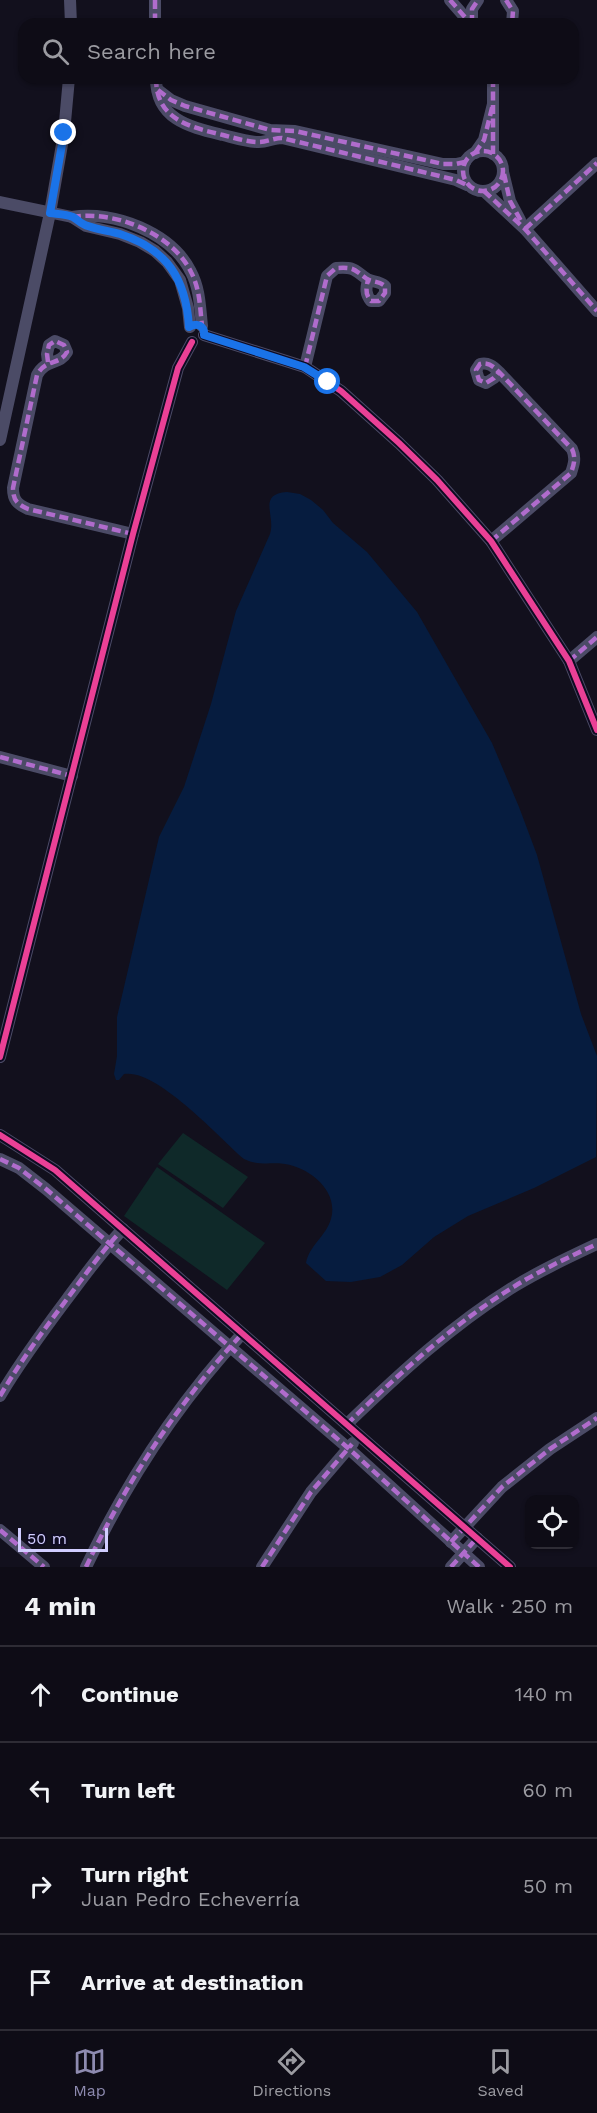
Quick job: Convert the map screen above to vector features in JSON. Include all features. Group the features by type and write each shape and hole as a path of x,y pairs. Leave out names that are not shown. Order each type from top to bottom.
{"street":[{"path":"70,0 71,18"},
{"path":"155,0 155,18"},
{"path":"450,0 466,18"},
{"path":"471,18 472,9 478,0"},
{"path":"508,2 513,11 512,18"},
{"path":"0,440 50,213 64,133 68,84"},
{"path":"157,84 165,109 182,124 246,141 260,142 295,131 443,164 456,164 465,162 484,141 498,84"},
{"path":"157,84 171,100 185,106 277,135 456,180 472,189 484,192 525,229 597,311"},
{"path":"493,84 493,154"},
{"path":"475,153 481,151 493,154 502,164 510,201 525,229"},
{"path":"465,162 462,174 467,185"},
{"path":"525,229 597,162"},
{"path":"484,192 496,187 503,170"},
{"path":"0,202 72,217 86,226 120,234 140,242 167,262 180,280 188,308 199,329 304,367 340,391 399,443 437,480 491,541 569,661 597,730"},
{"path":"304,367 327,276 336,268 348,267 362,273 368,280"},
{"path":"0,1057 133,534 178,368 192,342 187,336 199,329"},
{"path":"48,362 40,368 37,375 13,496 18,504 28,509 133,534"},
{"path":"491,541 571,473 575,456 572,449 499,372"},
{"path":"569,661 597,637"},
{"path":"0,757 72,776"},
{"path":"0,1137 0,1144"},
{"path":"0,1137 55,1170 510,1567"},
{"path":"0,1159 32,1177 330,1432 479,1567"},
{"path":"0,1396 29,1351 109,1243 123,1229"},
{"path":"330,1432 486,1305 544,1269 597,1244"},
{"path":"86,1567 120,1499 151,1448 185,1401 242,1334"},
{"path":"451,1542 484,1504 510,1481 559,1443 597,1418"},
{"path":"262,1567 298,1510 360,1435"},
{"path":"2,1535 44,1567"},
{"path":"451,1567 477,1538"}],"green space":[{"path":"183,1133 248,1177 223,1208 158,1164"},
{"path":"157,1167 265,1243 227,1290 124,1216"}],"water":[{"path":"287,492 300,494 323,510 333,523 367,552 417,612 492,743 537,855 581,1014 597,1056 596,1157 534,1188 468,1216 434,1237 402,1265 380,1277 351,1282 326,1281 306,1263 310,1251 331,1219 331,1199 320,1182 304,1170 294,1166 244,1159 169,1092 137,1075 124,1074 116,1080 114,1074 117,1056 117,1017 159,837 184,787 211,704 236,611 270,534 270,501 278,494"}],"marked path":[{"path":"155,0 155,18"},
{"path":"450,0 466,18"},
{"path":"472,18 472,9 478,0"},
{"path":"506,0 513,11 512,18"},
{"path":"157,84 162,104 168,112 187,125 199,129 250,141 262,142 282,138 456,180 467,185"},
{"path":"493,84 493,104"},
{"path":"158,90 171,100 185,106 270,130 295,131 443,164 465,162"},
{"path":"475,153 484,140 493,104 493,154"},
{"path":"483,151 491,152 497,157 502,163 503,171 502,179 497,185 491,190 483,191 475,190 469,185 464,179 463,171 464,163 469,157 475,152 483,151"},
{"path":"525,229 597,163"},
{"path":"504,174 510,201 521,221"},
{"path":"484,191 525,229 597,311"},
{"path":"50,213 70,216 88,227 136,240 162,257 171,268 184,294 190,327"},
{"path":"72,217 106,217 123,221 140,227 170,246 182,258 194,278 202,326"},
{"path":"305,367 327,276 336,268 353,269 367,279 385,286 385,293 379,301 371,301 368,296 366,288 368,280"},
{"path":"48,362 49,345 55,341 64,345 67,352 64,356 44,366 37,375 13,488 15,499 28,509 133,534"},
{"path":"491,541 571,473 574,461 572,449 499,372 497,370 485,364 480,364 476,370 479,380 486,383 499,372"},
{"path":"569,661 597,637"},
{"path":"0,757 72,776"},
{"path":"0,1159 19,1168 46,1189 348,1448 479,1567"},
{"path":"0,1396 49,1323 123,1229"},
{"path":"347,1424 448,1333 492,1301 525,1280 597,1244"},
{"path":"86,1567 119,1504 155,1444 196,1388 242,1334"},
{"path":"451,1542 502,1487 550,1449 597,1418"},
{"path":"262,1567 311,1492 352,1444"},
{"path":"0,1530 44,1567"},
{"path":"451,1567 477,1538"}],"cycle path":[{"path":"204,335 305,367 341,391 437,480 491,541 569,661 597,730"},
{"path":"0,1057 133,534 178,368 192,342"},
{"path":"0,1135 55,1170 510,1567"}],"route":[{"path":"64,133 50,213 72,217 86,226 120,234 155,251 167,262 180,280 188,308 189,327 193,324 202,326 204,335 304,367 328,382"}]}
